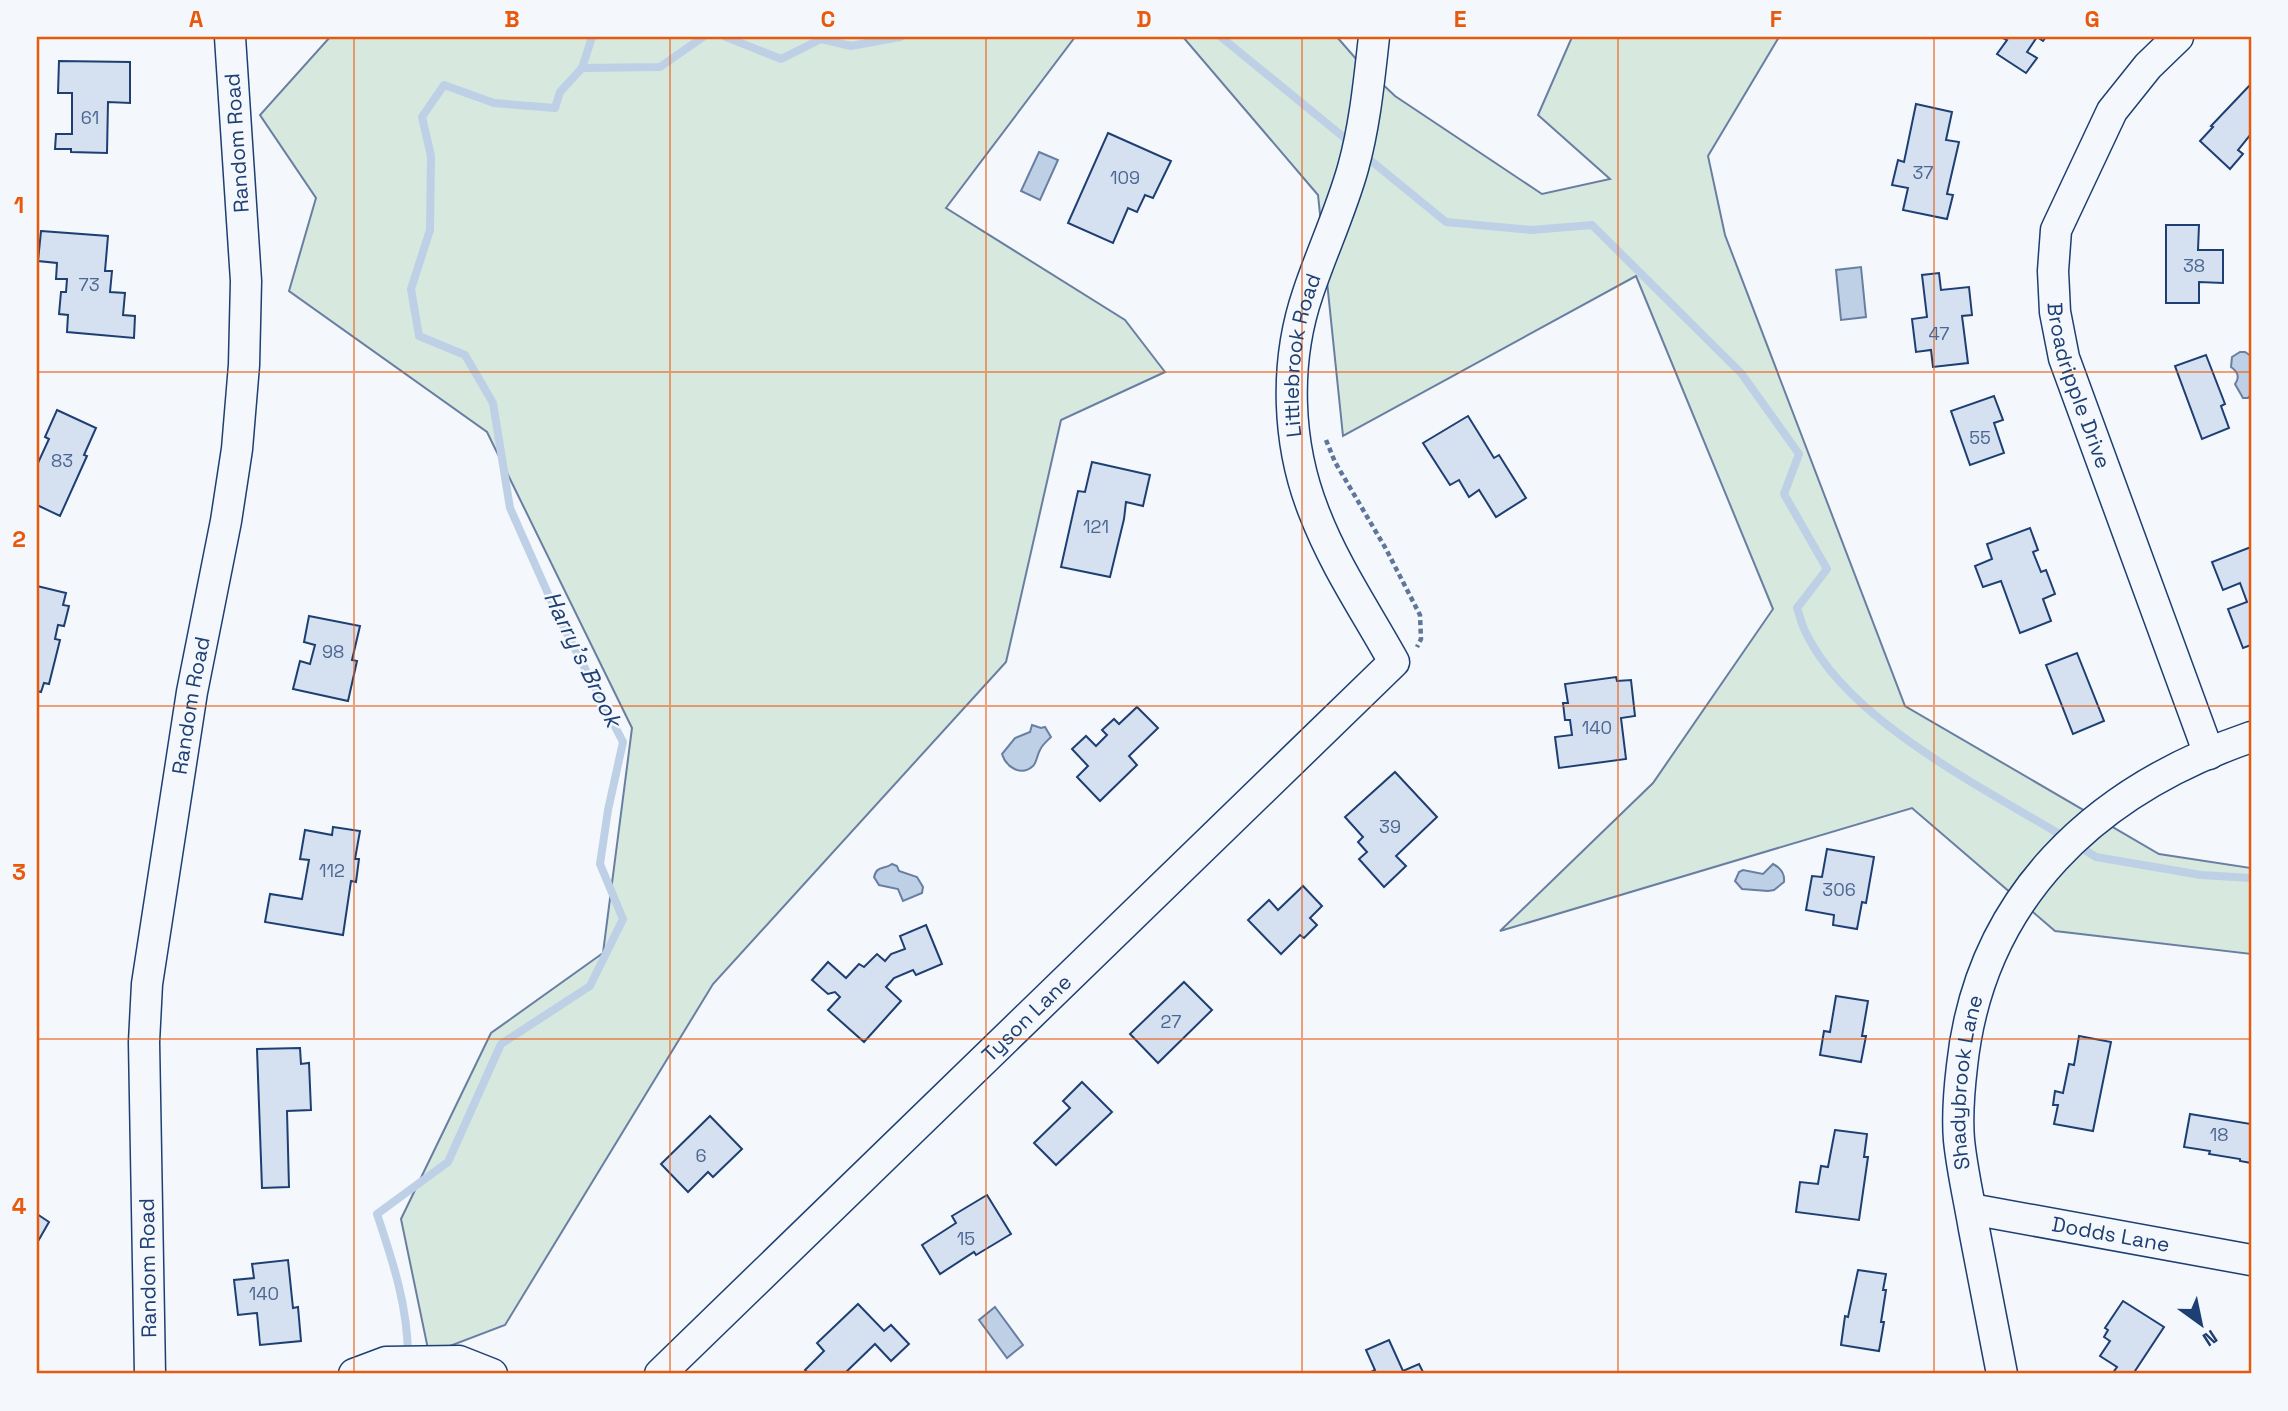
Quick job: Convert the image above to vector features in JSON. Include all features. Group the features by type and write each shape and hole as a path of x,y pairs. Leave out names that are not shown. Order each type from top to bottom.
{"street":[{"name":"Random Road","path":"150,1374 144,1042 147,984 192,692 226,521 237,449 244,365 246,281 230,37"},
{"name":"Littlebrook Road","path":"1374,37 1368,99 1353,167 1307,294 1296,338 1291,383 1293,429 1301,474 1313,512 1330,547 1403,659"},
{"name":"Broadripple Drive","path":"2178,37 2148,66 2112,111 2056,230 2055,312 2064,358 2208,754"},
{"name":"Tyson Lane","path":"660,1374 1403,659"},
{"name":"Shadybrook Lane","path":"2002,1374 1959,1139 1958,1093 1964,1040 1992,953 2031,886 2060,852 2090,824 2150,781 2251,737"},
{"name":"Dodds Lane","path":"1971,1209 2251,1260"},
{"path":"354,1374 386,1362 459,1360 492,1374"}],"path":[{"path":"1324,437 1335,462 1420,615 1421,639 1403,659"}],"shaded area":[{"path":"330,37 1075,37 946,208 1125,320 1165,372 1061,420 1006,662 713,984 505,1325 429,1354 401,1219 491,1033 603,953 632,728 487,432 289,291 316,198 260,115"},
{"path":"1183,37 1337,37 1395,96 1542,194 1610,179 1538,115 1572,37 1779,37 1708,156 1725,235 1905,706 2159,854 2251,868 2251,954 2055,931 1912,808 1500,931 1653,783 1773,609 1636,276 1343,436 1318,195"}],"water":[{"path":"1039,152 1058,160 1040,200 1021,191"},
{"path":"1861,267 1866,317 1841,320 1836,270"},
{"path":"2240,352 2251,356 2251,394 2248,398 2243,398 2235,384 2238,375 2231,367 2232,357"},
{"path":"1032,725 1045,727 1051,737 1041,748 1033,766 1024,771 1014,769 1002,754 1015,738 1030,732"},
{"path":"892,864 897,866 899,871 917,877 923,887 922,893 903,901 898,889 879,885 874,877 875,873"},
{"path":"1773,864 1782,871 1784,879 1774,890 1742,889 1735,881 1743,870 1763,874"},
{"path":"995,1307 1023,1345 1007,1358 979,1320"}],"building":[{"path":"2001,37 2037,37 2027,52 2037,58 2026,73 1997,54 2007,40"},
{"path":"59,61 130,62 130,103 108,102 107,153 55,149 56,134 72,134 72,93 58,93"},
{"path":"2250,85 2251,134 2238,150 2243,154 2230,169 2200,141"},
{"path":"1916,104 1952,112 1946,140 1959,142 1947,194 1953,195 1947,219 1903,210 1908,188 1892,185 1898,160 1904,162"},
{"path":"1108,133 1171,161 1153,198 1145,195 1137,212 1128,208 1113,243 1068,223"},
{"path":"2166,225 2199,225 2198,250 2223,250 2223,283 2199,282 2199,303 2166,303"},
{"path":"41,231 108,236 105,271 112,271 110,292 125,293 123,315 135,316 134,338 67,332 68,315 59,314 61,292 66,292 67,279 56,279 57,263 38,261"},
{"path":"1939,273 1941,290 1969,287 1972,315 1962,316 1968,363 1933,367 1931,350 1916,352 1912,319 1927,317 1922,275"},
{"path":"2206,355 2225,404 2221,406 2229,428 2202,439 2175,366"},
{"path":"1994,396 2003,420 1994,423 2004,453 1970,465 1951,411"},
{"path":"57,410 96,428 84,455 87,456 60,516 37,505 37,465 49,439 45,437"},
{"path":"1468,416 1494,458 1499,455 1526,498 1496,517 1479,490 1469,497 1459,480 1450,485 1423,443"},
{"path":"1092,462 1150,475 1143,506 1126,502 1110,577 1061,567 1078,491 1085,492"},
{"path":"2030,528 2038,550 2033,552 2041,572 2046,570 2055,594 2043,599 2051,621 2020,633 2001,581 1983,587 1975,566 1992,559 1987,544"},
{"path":"2251,547 2251,645 2243,648 2228,609 2247,602 2240,583 2223,590 2212,562"},
{"path":"37,586 66,593 63,605 69,606 64,626 58,625 55,639 60,640 49,684 44,683 41,692 37,691"},
{"path":"309,616 360,626 352,660 357,661 348,701 293,689 300,661 310,664 315,645 304,642"},
{"path":"2077,653 2104,721 2073,734 2046,665"},
{"path":"1616,677 1617,681 1631,680 1635,716 1621,718 1626,759 1559,768 1555,737 1572,735 1570,720 1565,720 1563,703 1568,703 1565,684"},
{"path":"1137,707 1158,728 1129,756 1137,765 1100,801 1077,777 1088,766 1072,749 1086,736 1096,746 1107,735 1102,730 1114,719 1119,724"},
{"path":"1395,772 1437,817 1396,856 1406,866 1384,887 1359,859 1367,852 1358,842 1363,837 1345,817"},
{"path":"333,827 360,831 355,859 359,859 356,882 351,881 343,935 265,922 270,894 302,899 309,860 300,859 305,830 332,835"},
{"path":"1827,849 1874,857 1866,903 1862,902 1857,929 1833,925 1834,915 1806,910 1812,876 1822,877"},
{"path":"1303,886 1322,906 1310,918 1317,925 1304,938 1300,935 1281,954 1248,920 1269,900 1278,910"},
{"path":"926,925 942,964 916,975 913,970 894,978 886,987 901,1001 864,1042 828,1010 840,997 835,992 828,994 812,980 828,962 846,978 859,964 864,967 877,954 885,961 891,954 905,949 900,936"},
{"path":"1184,982 1212,1010 1158,1063 1130,1034"},
{"path":"1836,996 1868,1001 1861,1062 1820,1055 1824,1031 1830,1032"},
{"path":"2079,1036 2111,1042 2093,1131 2054,1124 2058,1105 2053,1105 2055,1091 2063,1093 2069,1064 2074,1065"},
{"path":"300,1048 301,1064 309,1063 311,1110 287,1111 289,1187 262,1188 257,1049"},
{"path":"1082,1082 1112,1112 1056,1165 1034,1143 1070,1108 1063,1101"},
{"path":"2190,1114 2251,1124 2251,1163 2209,1154 2210,1151 2184,1147"},
{"path":"710,1116 742,1149 713,1177 708,1172 688,1192 661,1164"},
{"path":"1835,1130 1867,1134 1864,1157 1868,1157 1859,1220 1796,1212 1800,1182 1818,1184 1821,1166 1828,1167"},
{"path":"987,1195 1011,1234 976,1255 974,1252 940,1274 922,1245 956,1223 952,1216"},
{"path":"37,1214 49,1222 37,1243"},
{"path":"288,1260 293,1308 298,1307 301,1341 260,1345 257,1313 238,1315 234,1280 254,1278 252,1264"},
{"path":"1858,1270 1886,1274 1881,1322 1884,1322 1879,1351 1841,1345 1845,1316 1848,1317"},
{"path":"2123,1301 2164,1327 2133,1374 2112,1374 2117,1367 2100,1356 2110,1341 2104,1337 2108,1330 2105,1328"},
{"path":"858,1304 884,1331 891,1325 909,1344 891,1361 875,1344 844,1374 809,1374 805,1370 824,1351 817,1343"},
{"path":"1389,1340 1403,1371 1419,1364 1424,1374 1367,1374 1375,1370 1366,1350"}],"waterway":[{"name":"Harry's Brook","path":"408,1357 402,1302 377,1214 448,1162 501,1044 590,986 623,919 600,864 608,810 623,742 558,616 510,508 493,403 465,355 419,336 411,289 430,230 431,156 422,117 444,85 494,103 555,108 560,92 582,68 592,37"},
{"path":"582,68 660,67 703,37"},
{"path":"726,37 781,59 821,39 851,46 900,37"},
{"path":"1221,37 1352,144"},
{"path":"1364,155 1446,222 1531,230 1592,225 1741,373 1799,454 1784,494 1827,569 1797,608 1805,630 1826,665 1853,695 1921,750 2066,838"},
{"path":"2077,845 2096,857 2201,875 2251,878"}]}
